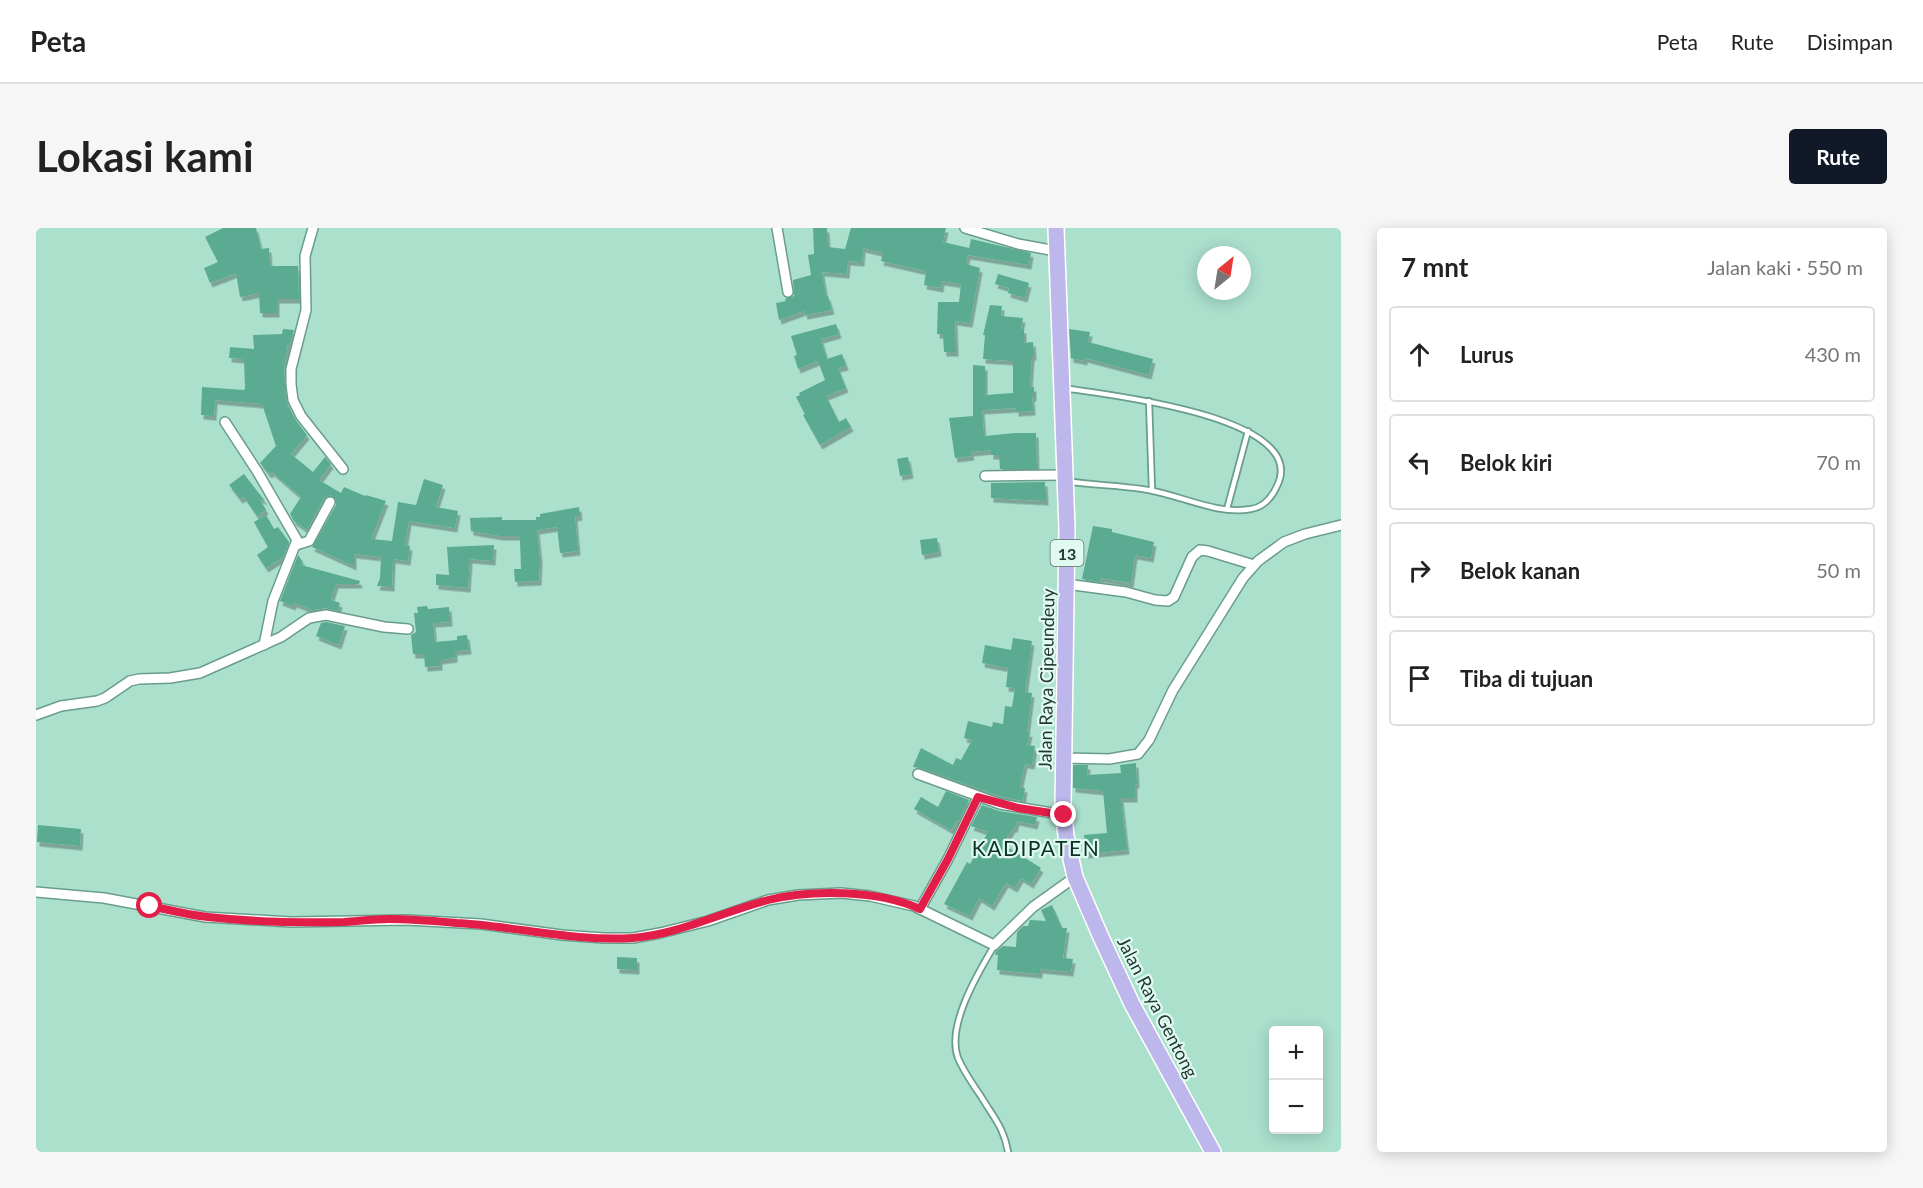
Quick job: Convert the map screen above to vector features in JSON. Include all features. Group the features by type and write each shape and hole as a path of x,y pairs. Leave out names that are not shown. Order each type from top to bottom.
{"highway":[{"name":"Jalan Raya Cipeundeuy","path":"1056,228 1066,584 1064,815 1065,836 1075,877"},
{"name":"Jalan Raya Gentong","path":"1075,877 1132,1004 1213,1152"}],"street":[{"path":"313,228 305,256 306,310 291,369 291,384 293,400 301,416 343,469"},
{"path":"777,228 788,292"},
{"path":"965,228 1018,244 1056,251"},
{"path":"225,422 295,536 296,545 289,556 273,601 264,645"},
{"path":"986,476 1064,478"},
{"path":"296,545 309,541 330,502"},
{"path":"1064,758 1109,759 1138,754 1149,740 1173,690 1220,613 1254,565 1284,542 1341,525"},
{"path":"1066,584 1126,592 1168,601 1174,597 1192,557 1200,550 1254,565"},
{"path":"36,715 61,706 97,701 130,681 200,673 281,637 309,618 326,615 384,627 408,629"},
{"path":"918,774 1009,806 1064,815"},
{"path":"920,909 948,859 978,797"},
{"path":"39,891 104,898 205,917 238,920 291,922 397,919 481,924 604,938 633,938 660,933 708,921 768,900 798,895 842,893 901,902 994,945 1033,907 1075,877"}],"lane":[{"path":"1061,388 1149,401 1191,411 1248,431 1274,449 1280,464 1280,481 1274,493 1261,506 1250,510 1227,508 1152,490 1064,478"},
{"path":"1149,401 1152,490"},
{"path":"1227,508 1248,431"},
{"path":"994,945 972,986 956,1039 958,1057 976,1089 999,1122 1008,1152"}],"building":[{"path":"223,228 256,228 261,249 269,248 270,266 298,266 299,299 277,299 277,313 260,313 259,293 240,297 236,273 210,283 204,268 218,262 205,237"},
{"path":"813,228 827,228 828,247 845,249 851,228 946,228 943,242 969,248 971,239 1031,253 1029,265 968,255 966,264 980,268 970,323 955,321 956,352 944,352 943,334 937,334 938,302 959,302 961,284 942,281 941,288 924,285 925,271 881,261 883,253 863,248 862,262 848,261 847,274 822,272 826,296 828,296 832,310 805,315 804,311 779,320 776,303 794,296 793,280 811,275 808,255 814,254"},
{"path":"998,274 1029,283 1025,298 1008,293 1009,288 995,284"},
{"path":"990,305 1002,306 1001,316 1023,318 1021,329 1024,329 1024,343 1033,342 1034,356 1032,356 1030,387 1034,387 1034,397 1032,397 1033,411 1016,412 1016,408 982,410 984,434 985,436 1036,433 1037,469 1000,469 999,455 991,455 991,450 971,452 972,456 955,458 949,418 973,416 973,365 985,366 985,395 1013,393 1013,361 983,359 985,335 983,335"},
{"path":"836,324 839,334 821,339 827,359 842,354 846,366 838,368 846,388 826,396 839,422 846,418 851,427 820,445 796,397 800,395 799,393 825,380 818,361 798,369 794,356 797,355 791,336"},
{"path":"283,329 294,330 290,344 288,344 284,369 286,401 295,419 307,435 291,454 313,472 325,457 331,464 319,480 341,493 344,487 365,496 386,501 371,539 392,541 398,502 416,505 424,479 443,485 436,507 458,511 455,528 409,521 405,545 410,546 408,561 393,559 392,587 377,586 380,578 381,557 354,554 354,566 312,547 336,505 336,499 330,495 324,498 307,530 294,521 290,514 301,497 272,472 269,474 260,463 276,446 262,404 215,400 214,416 201,415 202,387 244,390 245,388 244,359 229,358 230,347 254,349 253,335 282,334"},
{"path":"1069,329 1090,332 1088,342 1153,359 1149,375 1085,358 1085,361 1071,358"},
{"path":"908,457 911,474 900,476 897,459"},
{"path":"244,474 265,501 259,498 266,510 257,516 244,497 240,499 229,485"},
{"path":"1045,482 1046,501 991,498 991,483"},
{"path":"579,507 580,516 575,517 578,551 560,553 557,527 537,530 540,559 539,581 515,582 514,569 521,569 518,536 500,536 471,531 470,518 502,517 502,520 536,520 540,514"},
{"path":"266,515 274,529 278,527 289,542 283,557 266,568 257,555 268,547 254,522"},
{"path":"1093,526 1112,529 1112,532 1154,542 1151,558 1135,555 1131,583 1101,578 1100,582 1082,579"},
{"path":"937,538 939,552 922,555 920,540"},
{"path":"494,545 493,561 470,559 468,588 436,585 436,574 449,575 447,547"},
{"path":"298,555 303,562 301,565 360,581 359,584 336,584 331,600 340,603 338,611 325,608 313,610 280,601"},
{"path":"427,606 428,609 449,607 450,622 433,623 435,642 457,640 457,636 467,635 469,650 455,651 455,658 440,660 440,666 425,667 424,654 413,654 411,635 416,632 414,613 418,613 417,607"},
{"path":"321,623 345,626 339,645 316,636"},
{"path":"1013,638 1032,641 1025,692 1032,693 1027,732 1030,733 1027,745 1035,746 1032,765 1025,764 1020,787 1025,788 1023,801 1002,797 913,767 921,748 953,765 956,758 961,760 972,740 964,738 968,721 992,727 993,722 1003,724 1005,706 1012,707 1015,688 1006,687 1008,668 982,663 985,645 1011,650"},
{"path":"1136,763 1135,798 1121,798 1127,850 1086,854 1084,835 1107,833 1103,791 1073,788 1073,765 1088,765 1087,775 1121,773 1120,765"},
{"path":"946,791 969,800 959,821 957,820 951,830 914,809 921,797 938,807"},
{"path":"982,805 999,811 1037,817 1035,825 1017,821 1015,828 1003,844 1041,868 1031,884 1021,878 1015,888 1006,883 992,906 979,898 970,916 944,904 967,862 970,864 988,832 971,826"},
{"path":"38,825 81,829 80,846 37,842"},
{"path":"1052,905 1062,928 1067,928 1063,958 1073,959 1071,972 1040,969 1040,974 997,970 996,951 1003,946 1016,947 1017,932 1023,926 1028,926 1030,920 1046,921 1041,910"},
{"path":"617,957 637,958 637,970 617,969"}],"district":[{"name":"KADIPATEN","path":"1036,847"}],"route":[{"path":"150,906 205,917 249,921 343,922 388,919 481,924 562,935 633,938 683,928 768,900 798,895 842,893 870,896 901,902 920,909 948,859 978,797 1018,808 1064,815"}]}
